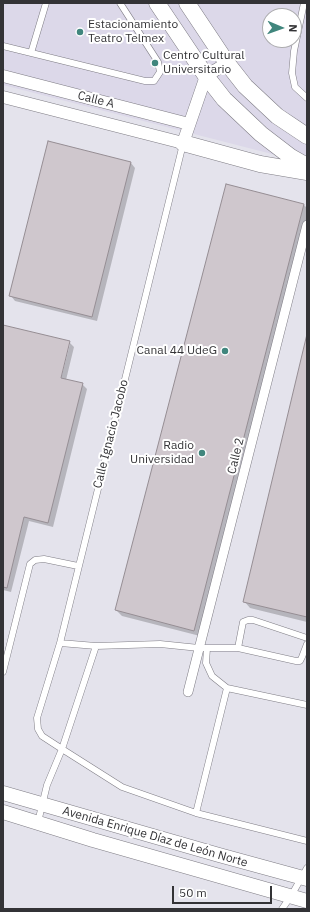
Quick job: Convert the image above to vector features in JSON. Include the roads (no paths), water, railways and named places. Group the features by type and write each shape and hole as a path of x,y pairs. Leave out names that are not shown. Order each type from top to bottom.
{"main road":[{"path":"157,3 206,76 224,99 261,134 291,157 307,166"},
{"path":"187,3 227,63 245,86 261,103 277,116 307,136"},
{"path":"183,143 260,164 307,172"}],"street":[{"path":"206,76 227,63"},
{"name":"Calle A","path":"3,76 189,124"},
{"name":"Calle Ignacio Jacobo","path":"183,143 206,76"},
{"name":"Calle A","path":"3,97 183,143"},
{"name":"Calle 2","path":"188,692 203,648 307,226"},
{"name":"Avenida Enrique Díaz de León Norte","path":"3,793 219,855 305,875"},
{"name":"Avenida Enrique Díaz de León Norte","path":"3,812 93,840 307,901"}],"lane":[{"path":"31,53 46,3"},
{"path":"3,46 145,81 154,81 160,72 158,62 120,3"},
{"path":"304,3 294,51 292,73 295,87 307,98"},
{"name":"Calle Ignacio Jacobo","path":"183,143 60,643 37,718 38,729 42,736 122,787 196,813 307,841"},
{"path":"3,672 30,564 35,560 44,560 78,566"},
{"path":"238,648 243,622 248,620 253,620 307,638"},
{"path":"60,643 96,646 160,644 203,648 238,648 296,661 300,661 307,644"},
{"path":"38,822 47,785 62,749 96,646"},
{"path":"203,648 206,663 212,676 227,688 307,705"},
{"path":"196,813 227,688"},
{"path":"282,909 305,875"}],"place":[{"name":"Estacionamiento Teatro Telmex","path":"80,32"},
{"name":"Centro Cultural Universitario","path":"155,63"},
{"name":"Canal 44 UdeG","path":"225,351"},
{"name":"Radio Universidad","path":"202,453"}]}
